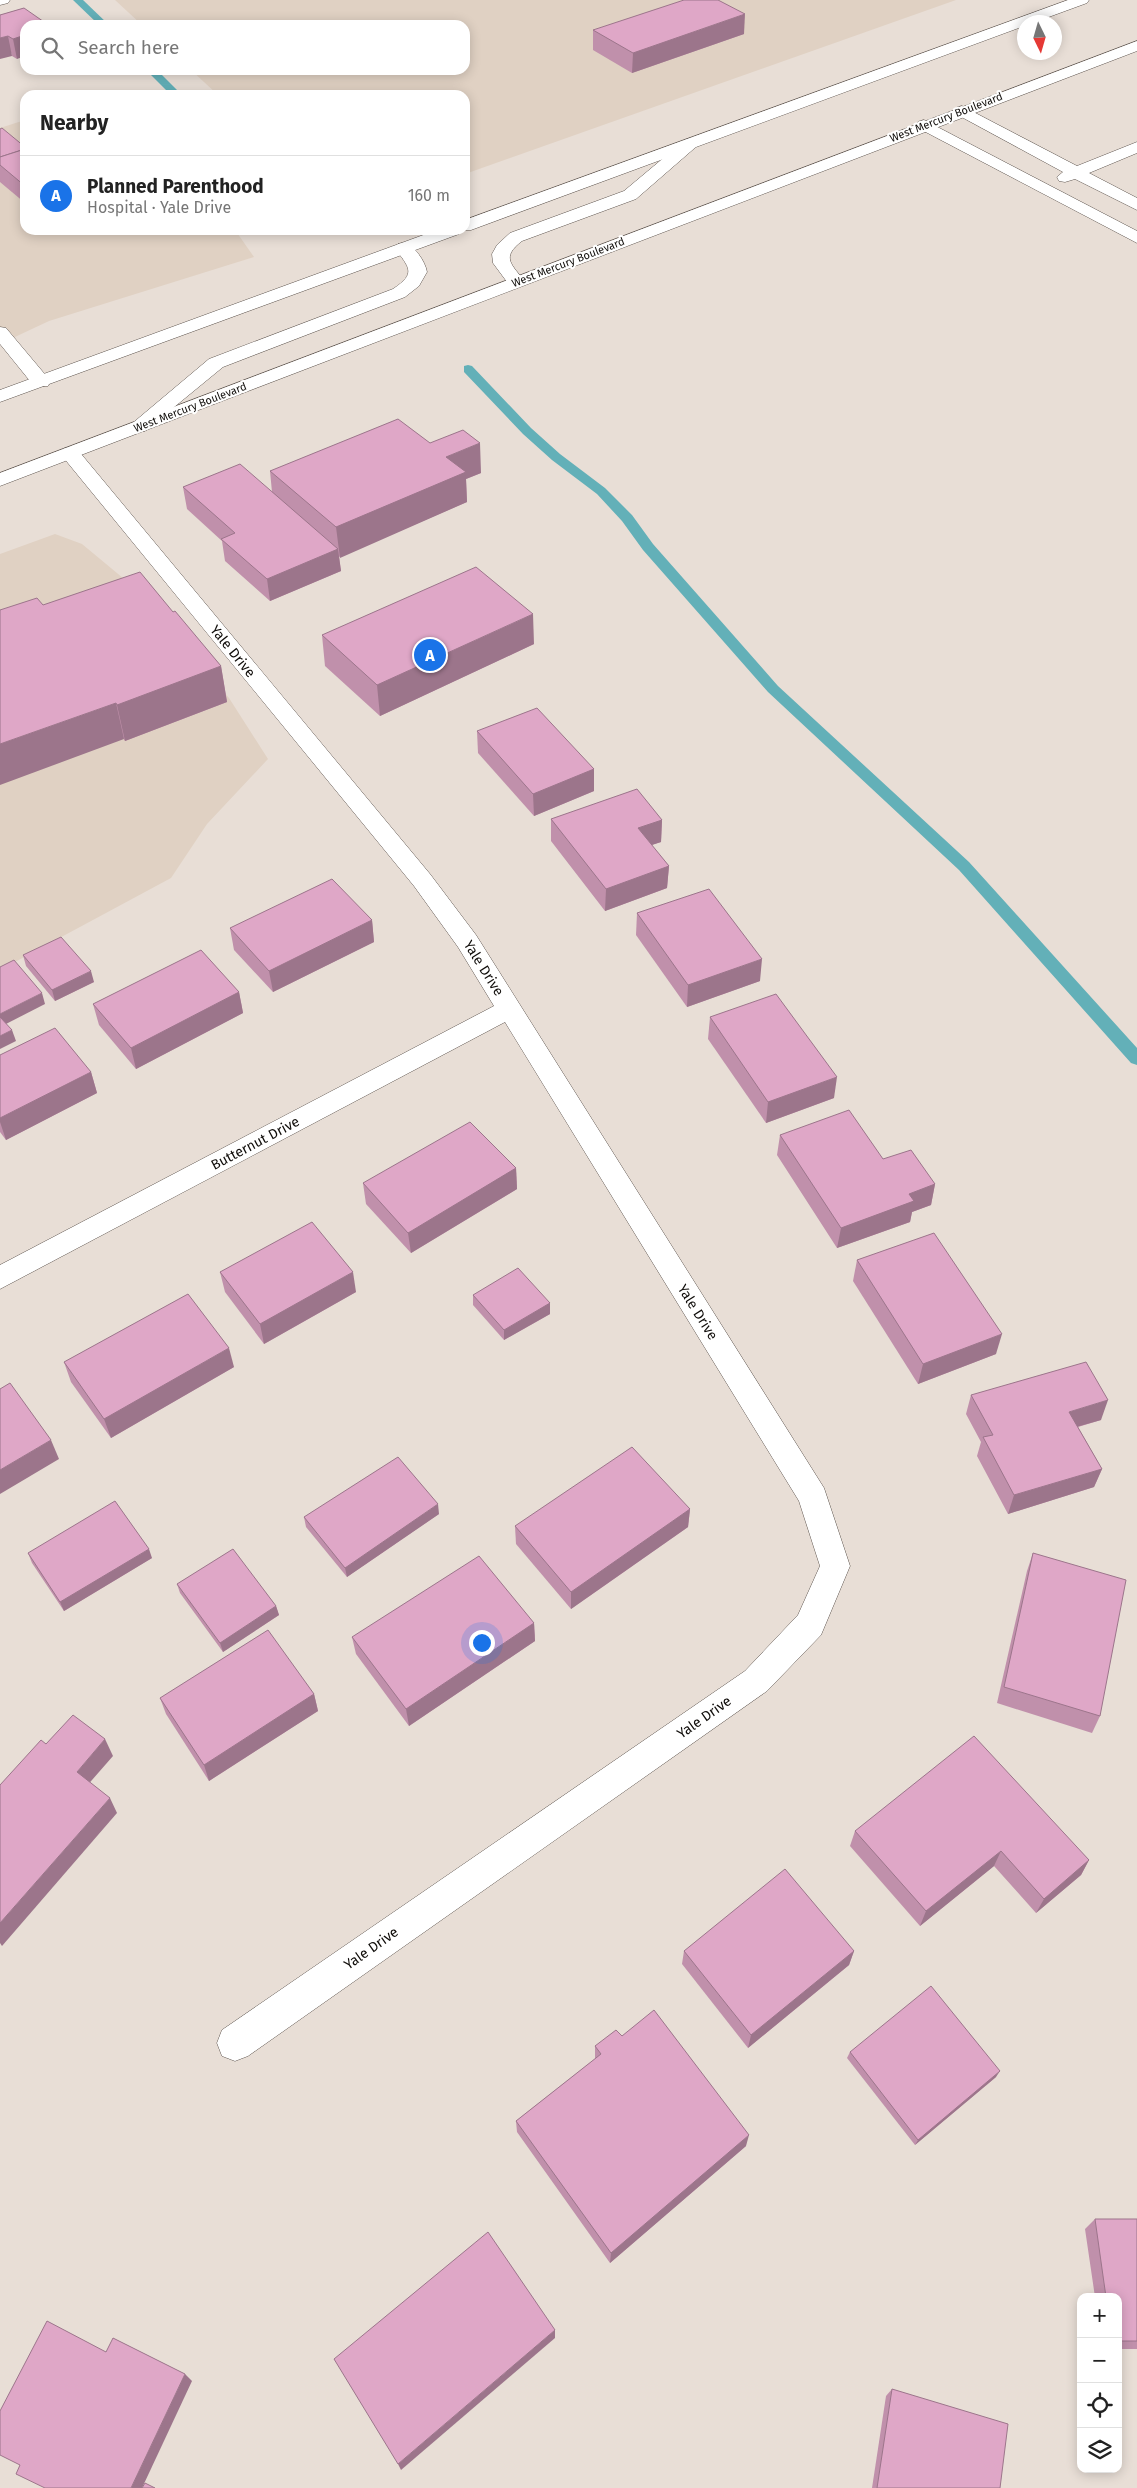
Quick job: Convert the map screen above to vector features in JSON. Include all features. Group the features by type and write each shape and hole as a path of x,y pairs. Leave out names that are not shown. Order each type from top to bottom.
{"main road":[{"path":"470,224 1082,0"},
{"name":"West Mercury Boulevard","path":"0,480 924,125 1137,46"},
{"path":"962,111 1137,204"},
{"path":"924,125 1137,238"},
{"path":"516,282 501,263 499,255 503,246 516,237 630,195 691,143"},
{"path":"1041,187 1137,147"},
{"path":"0,396 439,235"},
{"path":"138,427 216,363 400,293 414,284 419,274 417,263 404,248"},
{"path":"0,332 41,382"},
{"name":"Yale Drive","path":"70,453 422,880 467,941 813,1497 835,1566 810,1625 756,1681 235,2043"},
{"name":"Butternut Drive","path":"0,1278 509,1009"}],"shaded area":[{"path":"115,0 956,0 470,172 470,90 213,90 196,75 470,75 470,20 137,20"},
{"path":"20,122 20,235 239,235 254,257 49,321 0,344 0,128"},
{"path":"55,534 82,544 141,593 229,698 268,759 207,824 171,878 0,970 0,554"}],"building":[{"path":"684,0 718,0 745,14 633,53 593,30"},
{"path":"24,8 41,20 20,20 20,37 13,39 8,36 0,38 0,15"},
{"path":"2,128 20,143 20,151 0,157 0,129"},
{"path":"20,151 20,182 0,165 0,157"},
{"path":"398,419 430,443 463,430 480,443 446,457 466,472 336,527 270,471"},
{"path":"240,464 338,549 267,579 221,539 235,533 183,487"},
{"path":"476,567 533,614 377,685 322,635"},
{"path":"140,572 221,666 117,705 116,703 0,744 0,610 37,598 43,605"},
{"path":"537,708 594,769 533,794 477,731"},
{"path":"637,789 662,820 638,828 669,866 606,889 551,819"},
{"path":"332,879 372,920 269,971 230,928"},
{"path":"709,889 762,959 688,985 637,913"},
{"path":"61,937 91,971 52,990 23,955"},
{"path":"201,950 239,992 131,1048 93,1004"},
{"path":"14,960 42,993 0,1014 0,967"},
{"path":"776,994 837,1077 768,1102 710,1017"},
{"path":"0,1017 12,1030 0,1036"},
{"path":"55,1028 91,1072 0,1118 0,1055"},
{"path":"849,1110 883,1159 911,1150 935,1184 909,1194 914,1201 841,1228 780,1135"},
{"path":"470,1122 516,1168 408,1233 363,1183"},
{"path":"312,1222 353,1272 260,1324 220,1272"},
{"path":"934,1233 1002,1334 923,1364 857,1260"},
{"path":"518,1268 550,1303 504,1330 473,1295"},
{"path":"188,1294 229,1348 104,1419 64,1362"},
{"path":"1086,1362 1108,1400 1069,1412 1102,1469 1014,1495 983,1437 993,1435 971,1395"},
{"path":"10,1383 51,1440 0,1470 0,1389"},
{"path":"632,1447 690,1509 571,1592 515,1526"},
{"path":"398,1457 438,1504 345,1568 304,1517"},
{"path":"115,1501 149,1549 60,1602 28,1553"},
{"path":"233,1549 276,1606 220,1643 177,1584"},
{"path":"1033,1553 1126,1580 1100,1716 1004,1687"},
{"path":"479,1556 534,1623 406,1709 352,1637"},
{"path":"268,1630 314,1694 204,1765 160,1698"},
{"path":"73,1715 105,1739 77,1772 110,1798 0,1923 0,1785 41,1740 46,1744"},
{"path":"974,1736 1089,1860 1044,1899 1001,1851 926,1911 855,1831"},
{"path":"785,1869 854,1951 751,2035 684,1951"},
{"path":"931,1986 1000,2071 918,2140 850,2052"},
{"path":"654,2010 749,2135 611,2253 516,2121 601,2054 595,2046 616,2030 622,2036"},
{"path":"1095,2219 1137,2219 1137,2341 1122,2341 1122,2293 1105,2293"},
{"path":"488,2232 555,2330 398,2464 334,2359"},
{"path":"47,2321 106,2352 113,2338 185,2374 131,2488 45,2488 16,2474 20,2465 0,2455 0,2411"},
{"path":"892,2389 1008,2424 1000,2488 877,2488"},
{"path":"145,2483 155,2488 142,2488"}],"waterway":[{"path":"78,0 99,20"},
{"path":"156,75 172,90"},
{"path":"468,369 527,431 556,457 601,491 627,518 648,547 773,689 964,866 1137,1059"}],"place":[{"name":"Planned Parenthood","path":"430,655"}]}
